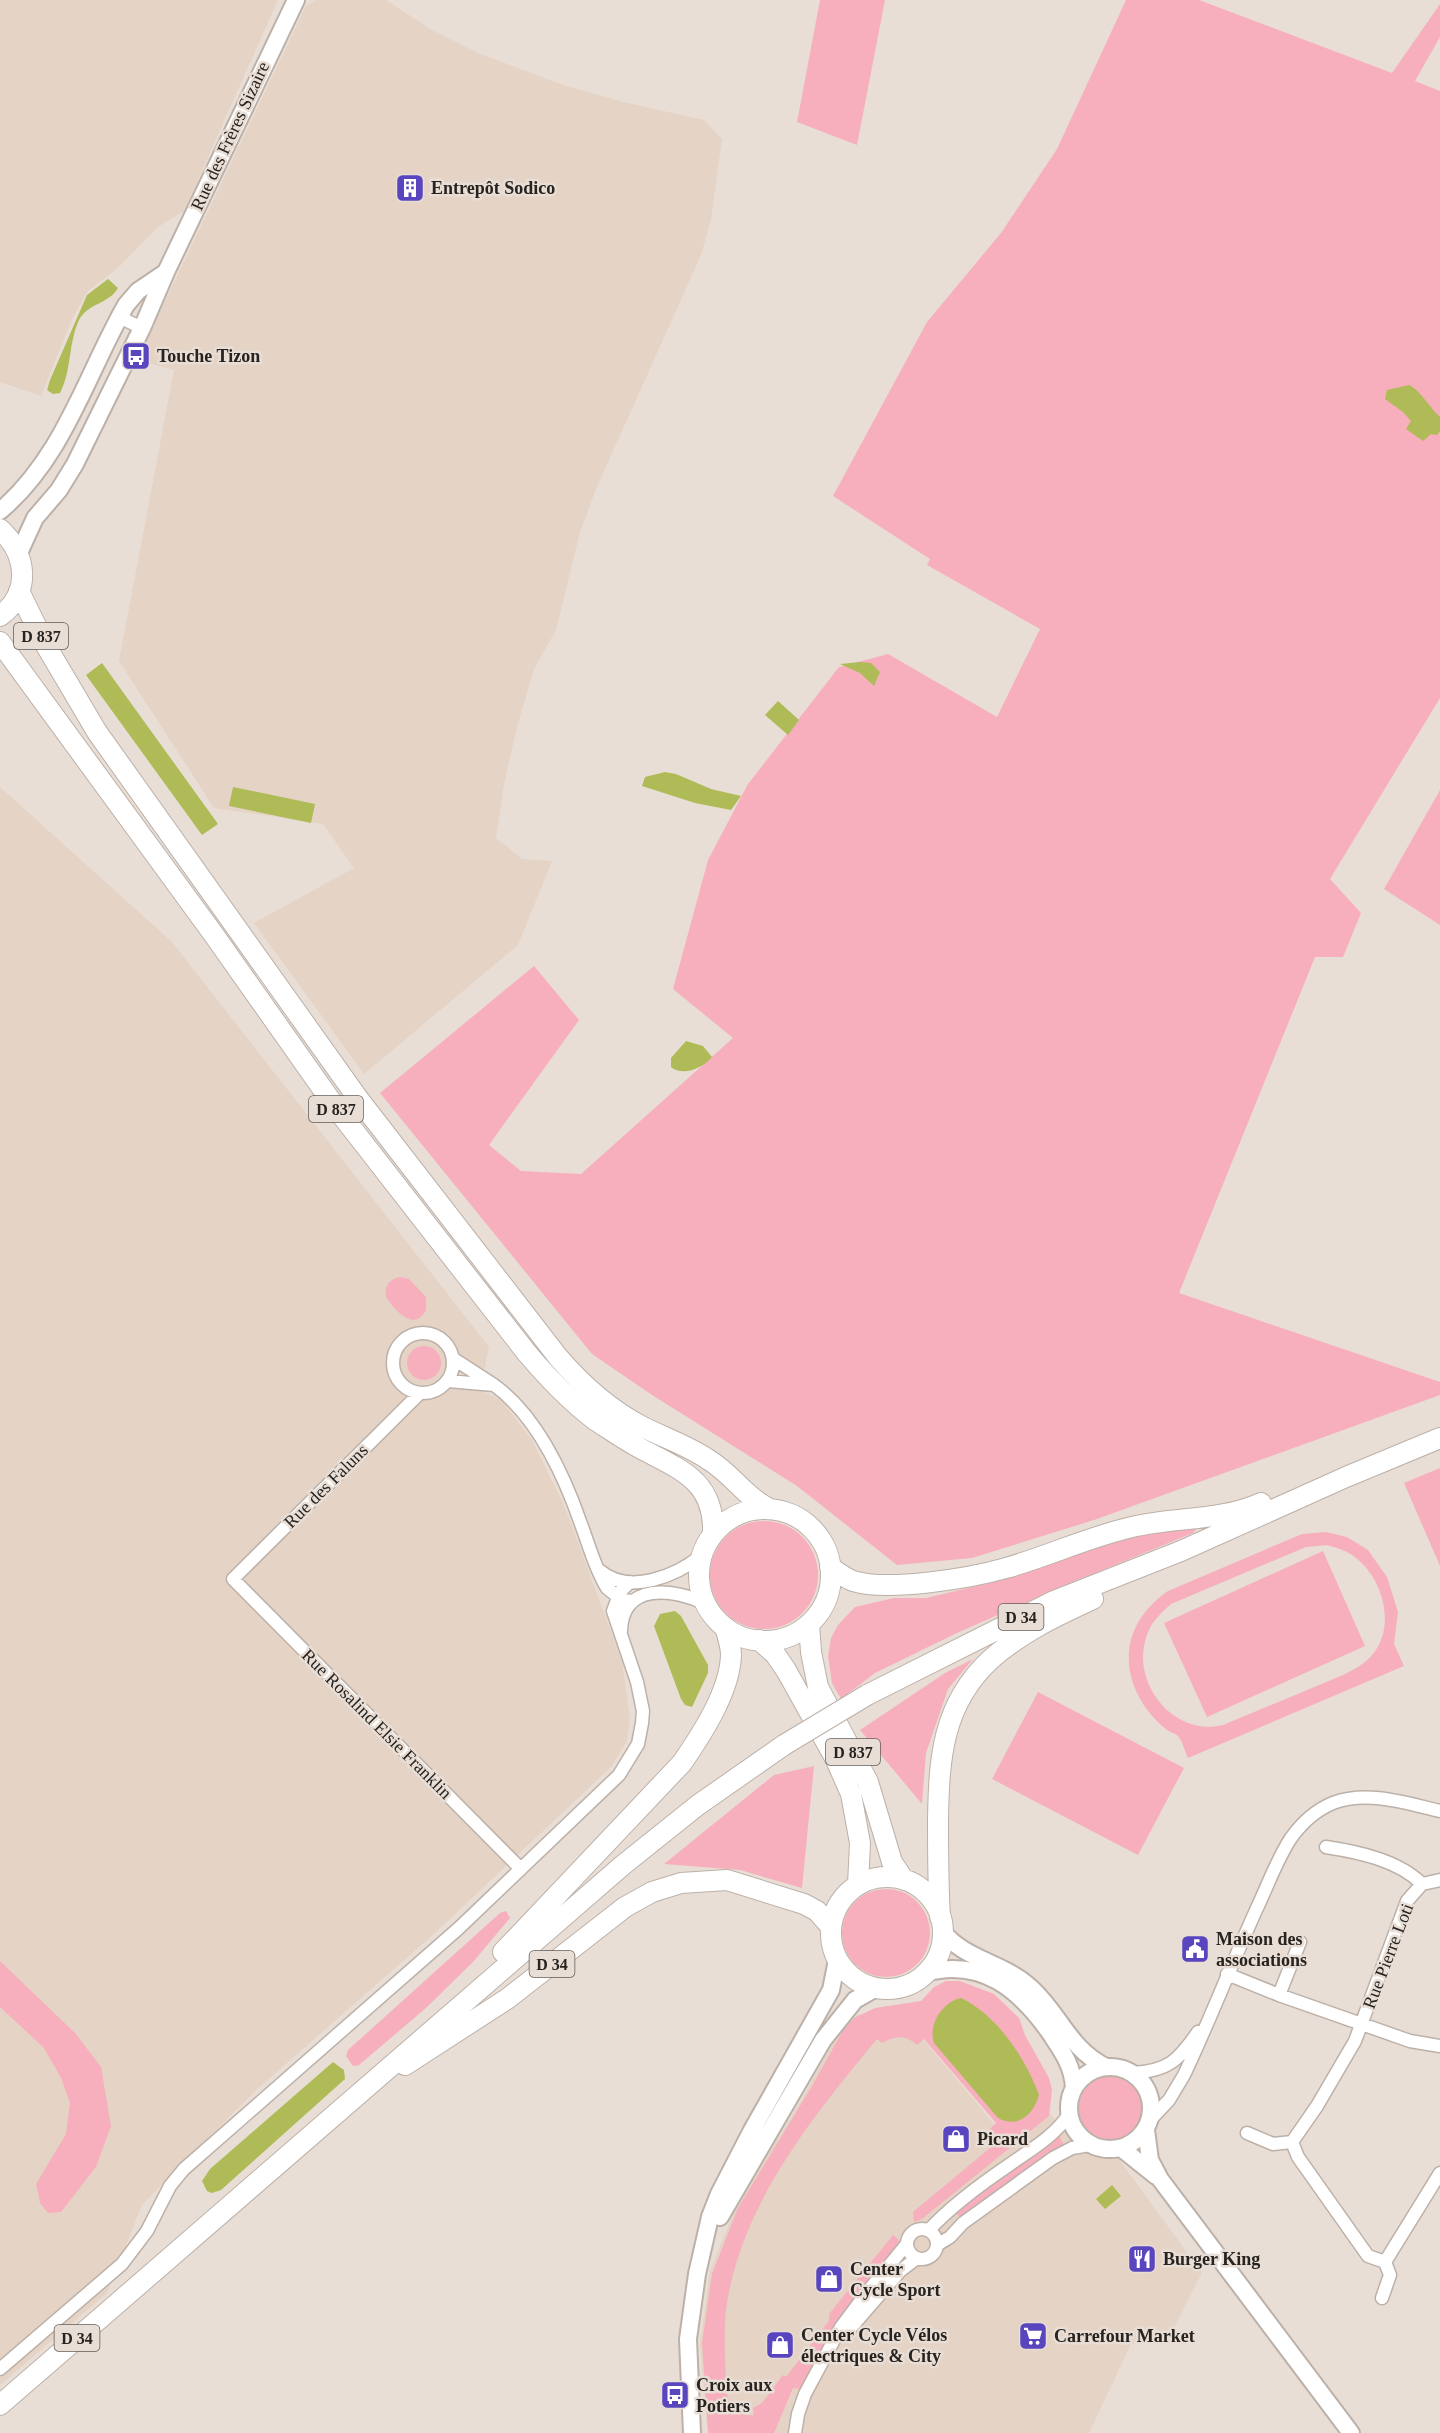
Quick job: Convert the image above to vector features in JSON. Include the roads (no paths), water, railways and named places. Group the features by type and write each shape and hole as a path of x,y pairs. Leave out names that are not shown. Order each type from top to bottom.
{"main road":[{"name":"Rue des Frères Sizaire","path":"19,553 35,518 59,490 75,464 142,328 166,272 296,0"},
{"path":"0,511 27,483 50,454 72,417 119,317 138,291 166,272"},
{"path":"0,530 11,539 19,553 22,565 19,591 14,603 0,616"},
{"name":"D 837","path":"19,591 45,644 97,732 357,1097 558,1357 580,1381 608,1404 642,1426 709,1460 751,1499 770,1509"},
{"name":"D 837","path":"0,642 201,917 336,1108 526,1352 558,1388 593,1418 638,1447 689,1475 703,1490 709,1502 713,1516 713,1534"},
{"name":"D 34","path":"0,2405 623,1865 698,1805 784,1745 917,1668 1054,1601 1181,1551 1346,1477 1440,1438"},
{"path":"830,1567 848,1579 872,1584 910,1583 993,1572 1107,1533 1152,1523 1238,1511 1284,1494 1346,1477"},
{"path":"753,1509 770,1509 793,1515 808,1525 823,1544 830,1567 828,1595 809,1624 785,1637 759,1640 744,1637 725,1627 714,1617 706,1604 699,1580 702,1555 713,1534 724,1523 738,1514 753,1509"},
{"path":"1106,2067 1086,2056 1077,2047 1046,2002 1030,1987 1002,1968 958,1948 941,1924 927,1894 904,1880 881,1878 858,1885 840,1903 831,1927 831,1938 837,1960 853,1978 876,1988 889,1989 915,1982 926,1973 938,1954 941,1924 938,1863 940,1758 950,1720 963,1693 982,1669 1013,1642 1037,1626 1112,1590 1181,1551"},
{"name":"D 837","path":"809,1624 811,1652 818,1687 868,1782 892,1862 904,1880"},
{"path":"296,2148 321,2117 357,2088 522,1935 682,1763 703,1731 725,1684 731,1658 725,1627"},
{"name":"D 837","path":"759,1640 775,1654 786,1670 848,1784 858,1823 860,1863 858,1885"},
{"name":"D 34","path":"296,2148 335,2124 406,2065 507,1999 625,1907 652,1892 681,1883 727,1881 804,1904 817,1911 831,1927"},
{"path":"692,2433 688,2339 710,2217 719,2194 751,2132 827,1998 837,1960"},
{"path":"926,1973 953,1968 968,1970 990,1978 1015,1992 1035,2012 1071,2068 1074,2088 1069,2114 1076,2132 1090,2145 1111,2150 1121,2148 1131,2144 1148,2124"},
{"path":"705,2244 824,2040 855,2000 876,1988"},
{"path":"1074,2088 1088,2073 1106,2067 1119,2068 1139,2078 1149,2092 1151,2101 1148,2124 1150,2160 1160,2179 1351,2433"},
{"path":"1121,2148 1160,2179"}],"street":[{"path":"119,317 142,328"},
{"path":"415,1334 431,1334 446,1343 453,1359 452,1374 448,1381 437,1391 419,1394 400,1384 394,1371 395,1352 403,1341 415,1334"},
{"path":"453,1359 494,1385 510,1399 532,1427 552,1456 572,1498 598,1570 607,1588 617,1597 633,1601"},
{"path":"448,1381 494,1385"},
{"name":"Rue des Faluns","path":"233,1579 419,1394"},
{"path":"598,1570 611,1579 630,1582 676,1573 702,1555"},
{"name":"Rue Rosalind Elsie Franklin","path":"233,1579 521,1869"},
{"path":"0,2369 129,2257 147,2231 170,2186 184,2169 459,1928 619,1775 638,1744 642,1723 641,1701 613,1611 617,1597 624,1586 630,1582"},
{"path":"621,1635 623,1615 633,1601 644,1594 658,1592 689,1596 706,1604"},
{"path":"1148,2124 1169,2100 1184,2075 1227,1974 1290,1841 1315,1814 1331,1804 1350,1799 1373,1798 1440,1811"},
{"path":"1326,1846 1389,1863 1412,1874 1422,1884"},
{"name":"Rue Pierre Loti","path":"1227,1974 1362,2025 1407,1901 1422,1884 1440,1880"},
{"path":"1279,1995 1300,1942"},
{"path":"1132,2073 1160,2070 1183,2053 1215,2002"},
{"path":"1292,2142 1336,2074 1362,2025 1410,2042 1440,2046"},
{"path":"795,2433 805,2394 848,2318 906,2245 908,2237 914,2230 929,2230 949,2210 1045,2140 1069,2114"},
{"path":"1247,2133 1273,2144 1292,2142"},
{"path":"1292,2142 1298,2157 1368,2256 1385,2262 1390,2275 1382,2298"},
{"path":"826,2357 900,2271 917,2259 931,2256 937,2245 1053,2158 1072,2148 1090,2145"},
{"path":"1385,2262 1440,2173"},
{"path":"929,2230 935,2236 937,2245"},
{"path":"906,2245 909,2253 917,2259"}],"place":[{"name":"Entrepôt Sodico","path":"410,188"},
{"name":"Touche Tizon","path":"136,356"},
{"name":"Maison des associations","path":"1195,1949"},
{"name":"Picard","path":"956,2139"},
{"name":"Burger King","path":"1142,2259"},
{"name":"Center Cycle Sport","path":"829,2279"},
{"name":"Carrefour Market","path":"1033,2336"},
{"name":"Center Cycle Vélos électriques & City","path":"780,2345"},
{"name":"Croix aux Potiers","path":"675,2395"}]}
